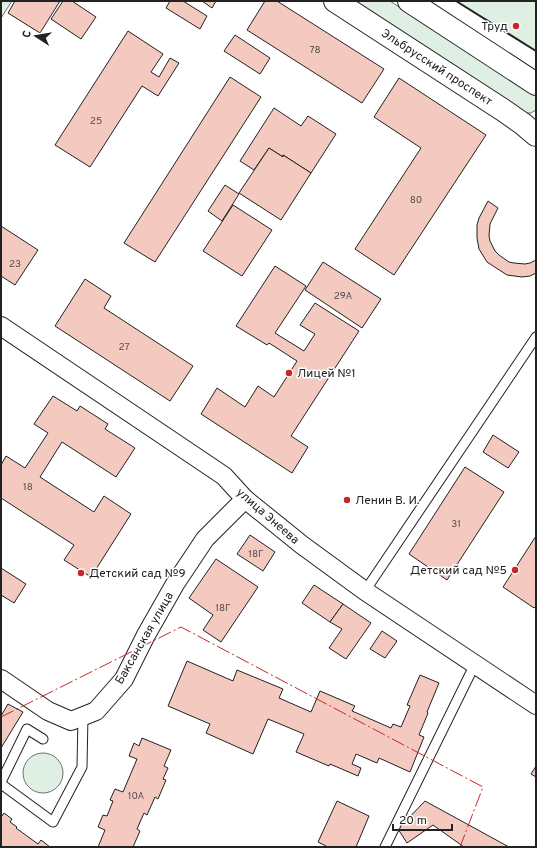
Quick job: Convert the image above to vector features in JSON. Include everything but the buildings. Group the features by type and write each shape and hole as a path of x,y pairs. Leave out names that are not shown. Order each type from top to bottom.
{"main road":[{"name":"Эльбрусский проспект","path":"335,1 532,127"},
{"path":"409,1 536,84"}],"street":[{"name":"улица Энеева","path":"1,326 224,476 245,499 302,545 365,590 536,705"},
{"name":"Баксанская улица","path":"1,679 48,711 71,721 96,711 124,679 146,635 175,584 206,539 245,499"}],"lane":[{"path":"365,590 536,337"},
{"path":"385,847 475,664"},
{"path":"43,739 27,729 1,783 53,822 82,767 83,716"}],"green space":[{"path":"1,1 12,1 1,18"},
{"path":"353,1 390,1 535,95 536,110 531,113 526,113"},
{"name":"Труд","path":"456,1 536,1 536,51"},
{"path":"39,753 47,753 54,756 60,762 63,773 60,784 54,790 47,793 39,793 32,790 26,784 23,777 23,769 26,762 32,756"}],"wall":[{"path":"456,1 536,51"}],"power":[{"path":"1,717 181,627 483,787 460,847"}],"place":[{"name":"Труд","path":"516,26"},
{"name":"Лицей №1","path":"289,373"},
{"name":"Ленин В. И.","path":"347,500"},
{"name":"Детский сад №5","path":"515,570"},
{"name":"Детский сад №9","path":"81,573"}]}
